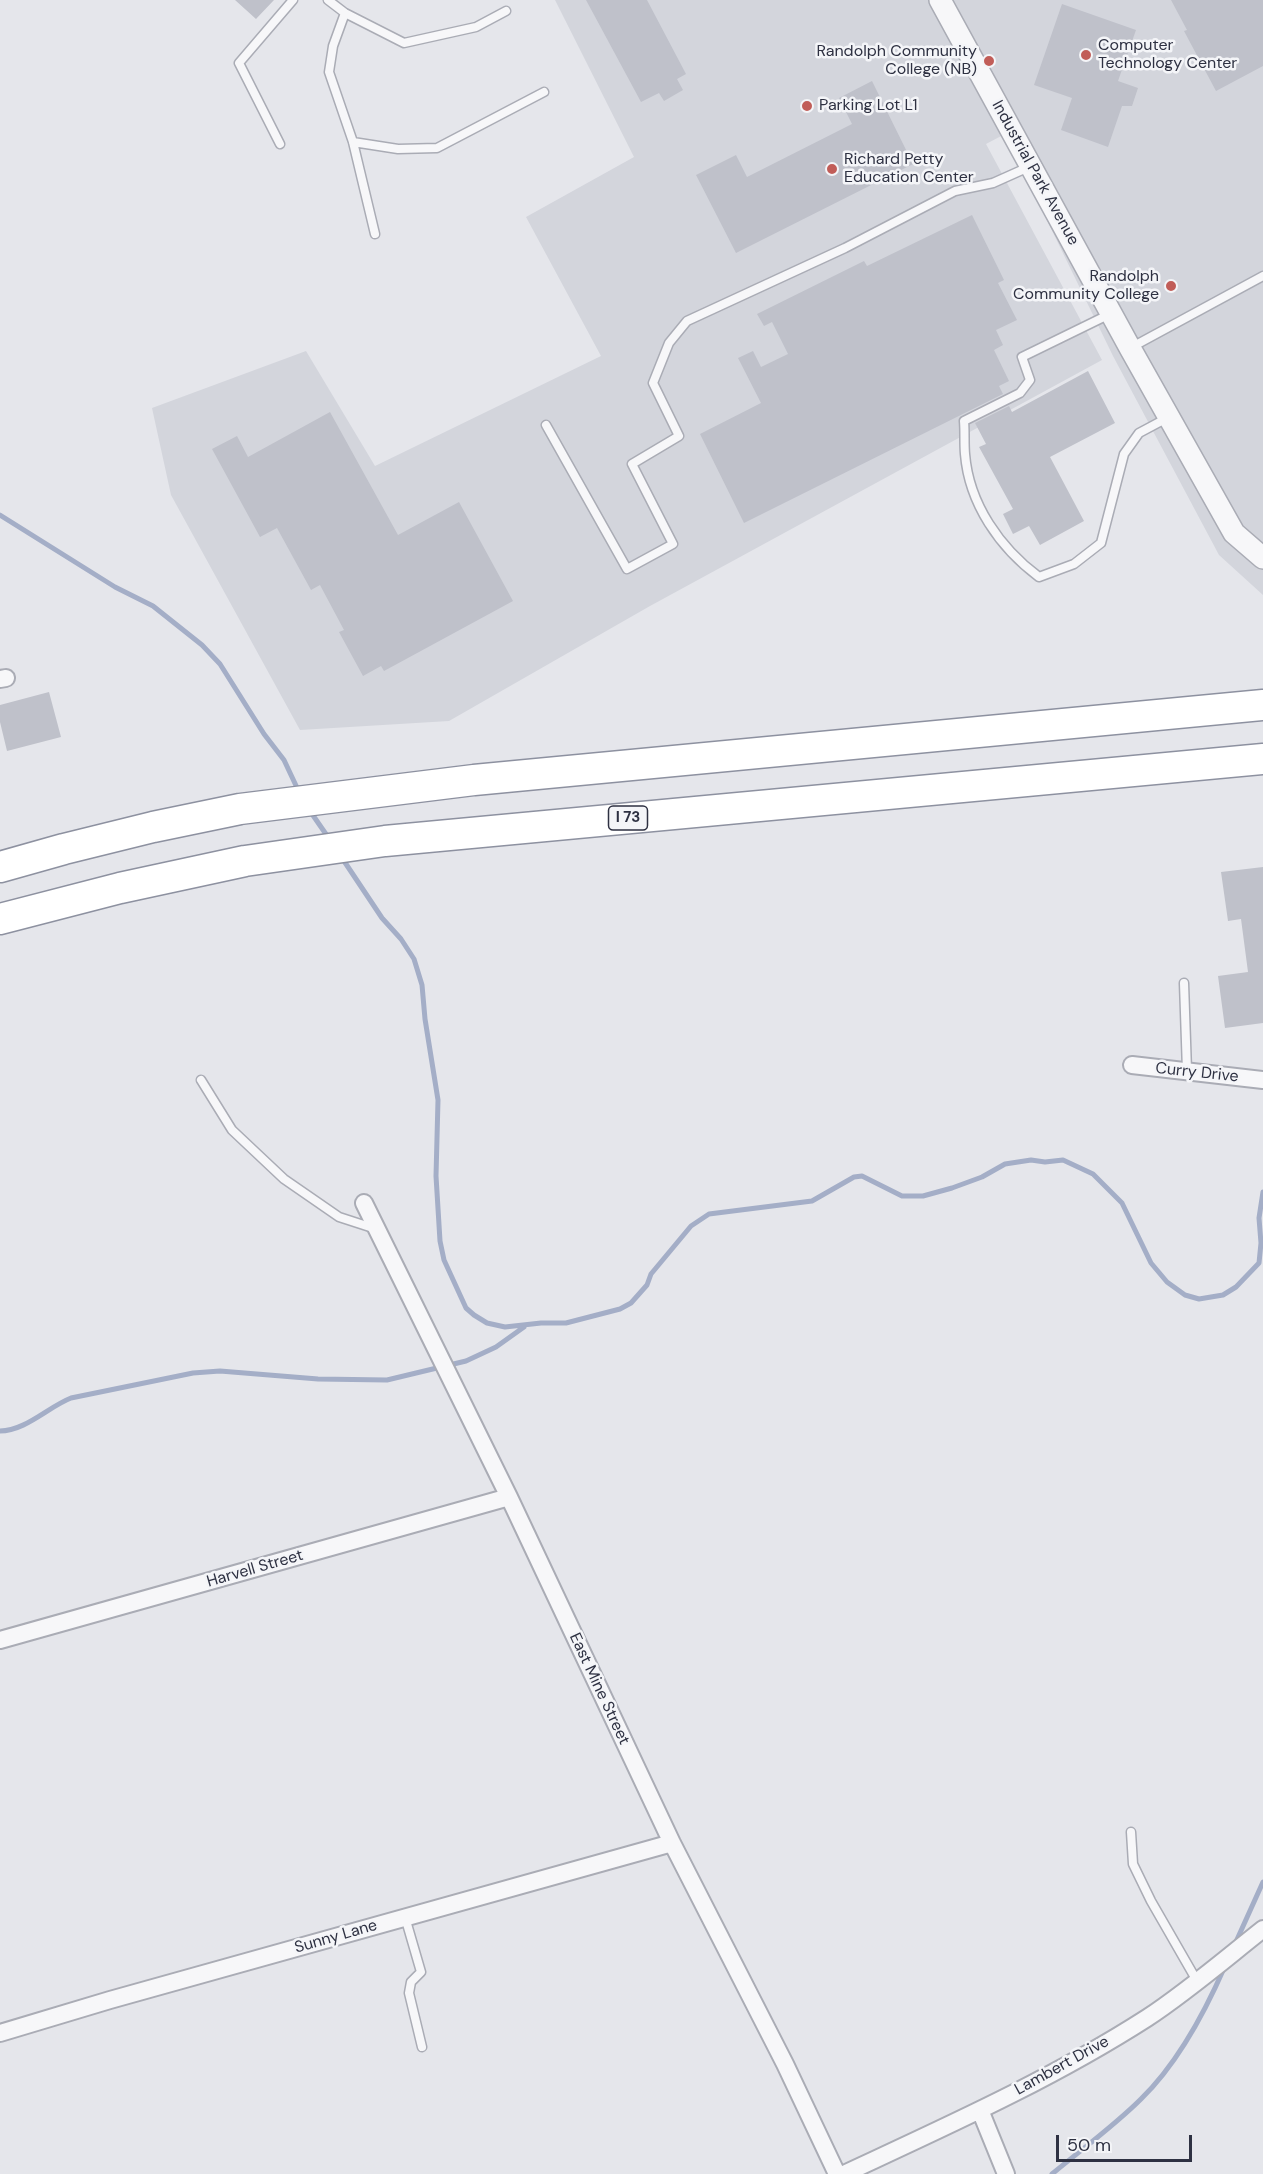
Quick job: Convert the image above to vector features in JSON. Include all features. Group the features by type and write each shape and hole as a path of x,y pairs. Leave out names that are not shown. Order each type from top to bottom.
{"highway":[{"path":"0,867 153,827 251,808 474,780 1263,705"},
{"name":"I 73","path":"0,919 120,888 245,861 385,841 1263,759"}],"street":[{"name":"Industrial Park Avenue","path":"940,0 1234,533 1263,558"},
{"name":"Curry Drive","path":"1131,1065 1263,1080"},
{"name":"East Mine Street","path":"364,1203 510,1497 672,1843 780,2054 837,2174"},
{"name":"Harvell Street","path":"0,1641 510,1497"},
{"name":"Sunny Lane","path":"0,2033 110,2000 672,1843"},
{"name":"Lambert Drive","path":"844,2174 980,2110 1062,2067 1148,2017 1263,1929"},
{"path":"980,2110 1006,2174"}],"lane":[{"path":"280,144 239,63 293,0"},
{"path":"328,0 345,13 404,43 476,27 506,11"},
{"path":"345,13 333,46 329,72 353,142 375,234"},
{"path":"353,142 398,149 437,148 544,92"},
{"path":"546,425 627,569 673,544 632,464 679,436 653,383 669,343 687,321 845,248 955,191 993,183 1031,166"},
{"path":"1130,348 1263,276"},
{"path":"1112,314 1022,357 1030,380 1020,393 964,421 965,455 976,501 1000,542 1022,565 1039,578 1074,564 1101,543 1124,454 1139,433 1169,417"},
{"path":"1184,984 1187,1071"},
{"path":"201,1080 232,1130 284,1179 339,1217 376,1229"},
{"path":"1131,1832 1133,1864 1147,1894 1197,1981"},
{"path":"405,1917 421,1972 411,1982 409,1993 422,2047"}],"shaded area":[{"path":"555,0 1263,0 1263,595 1219,555 1113,356 1005,134 986,144 1102,360 650,606 449,721 300,730 171,495 152,408 306,351 375,466 601,356 526,217 634,157"}],"building":[{"path":"235,0 274,0 256,19"},
{"path":"586,0 647,0 686,74 677,79 683,90 664,101 659,93 641,102"},
{"path":"1171,0 1263,0 1263,66 1216,91 1184,31 1187,30"},
{"name":"Computer Technology Center","path":"1062,4 1136,30 1118,81 1138,88 1132,106 1122,106 1108,147 1061,130 1072,98 1034,85"},
{"name":"Richard Petty Education Center","path":"872,81 913,164 736,253 696,175 736,155 747,177 852,124 839,98"},
{"path":"972,215 1004,280 998,283 1017,320 996,330 1003,345 994,350 1009,381 999,386 1003,394 744,523 700,434 761,403 738,358 753,351 761,367 788,354 772,322 764,326 757,314 864,261 867,266"},
{"path":"1088,371 1115,423 1050,457 1084,521 1040,545 1029,526 1013,534 1003,514 1013,509 979,447 986,444 975,423 1009,406 1012,412"},
{"path":"330,412 398,535 459,502 513,601 384,671 381,666 363,676 339,632 344,630 320,585 311,590 277,528 260,537 212,449 237,436 248,457"},
{"path":"49,692 61,737 7,751 0,722 0,705"},
{"path":"1263,867 1263,1023 1225,1028 1218,976 1248,972 1241,919 1228,921 1221,872"}],"waterway":[{"path":"0,515 115,587 153,606 202,645 220,664 264,734 284,760 299,792"},
{"path":"310,811 330,840"},
{"path":"342,858 382,918 401,939 414,959 422,985 438,1100 436,1176 440,1241 444,1260 466,1308 487,1323 505,1327 566,1323 620,1309 631,1303 647,1285 651,1274 691,1226 709,1214 812,1201 854,1177 862,1176 902,1196 923,1196 982,1177 1005,1164 1031,1160 1045,1162 1063,1160 1093,1174 1122,1203 1151,1263 1167,1282 1185,1295 1199,1299 1223,1295 1236,1287 1259,1263 1261,1243 1259,1218 1263,1192"},
{"path":"0,1431 27,1423 71,1398 193,1373 220,1371 318,1379 387,1380 466,1361 496,1347 524,1327"},
{"path":"1235,1944 1263,1882"},
{"path":"1052,2174 1120,2119 1154,2085 1189,2037 1225,1966"}],"place":[{"name":"Computer Technology Center","path":"1086,55"},
{"name":"Randolph Community College (NB)","path":"989,61"},
{"name":"Parking Lot L1","path":"807,106"},
{"name":"Richard Petty Education Center","path":"832,169"},
{"name":"Randolph Community College","path":"1171,286"}]}
